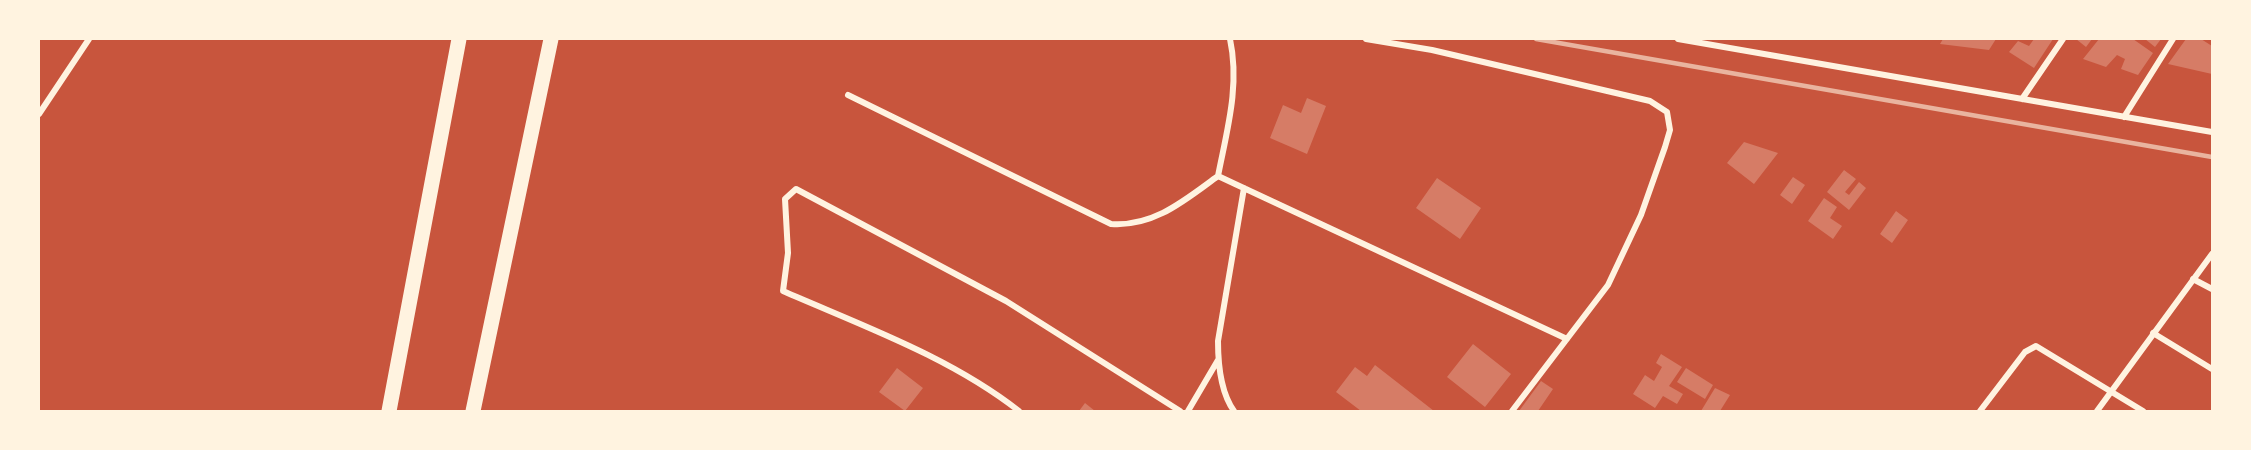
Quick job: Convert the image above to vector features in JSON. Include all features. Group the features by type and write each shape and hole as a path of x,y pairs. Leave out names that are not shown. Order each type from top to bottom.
{"main road":[{"path":"388,411 459,39"},
{"path":"473,411 551,40"}],"street":[{"path":"39,114 89,39"},
{"path":"848,95 1112,224 1130,225 1156,218 1218,176 1235,91 1235,62 1230,39"},
{"path":"1366,39 1432,50 1650,101 1667,112 1670,130 1665,147 1629,242 1608,285 1512,411"},
{"path":"1678,39 1703,41 2209,132 2212,123"},
{"path":"2022,99 2063,39"},
{"path":"2124,117 2173,39"},
{"path":"1218,176 1567,339"},
{"path":"1019,411 985,385 907,346 783,291 788,253 785,199 788,195 796,189 1006,301 1180,411"},
{"path":"1234,411 1227,399 1218,360 1218,341 1244,189"},
{"path":"2097,411 2212,254"},
{"path":"2193,279 2212,289"},
{"path":"2153,333 2212,369"},
{"path":"1980,411 2025,352 2036,346 2143,411"},
{"path":"1188,411 1218,360"}],"building":[{"path":"1943,39 1996,39 1989,50 1940,44"},
{"path":"2034,39 2053,39 2034,68 2009,52 2018,41 2029,46"},
{"path":"2076,39 2092,39 2086,47"},
{"path":"2099,39 2133,39 2153,53 2138,75 2121,69 2125,59 2117,55 2106,67 2083,59"},
{"path":"2145,39 2161,39 2155,47"},
{"path":"2186,39 2201,39 2212,46 2212,74 2168,64"},
{"path":"1307,98 1326,106 1307,154 1270,138 1283,105 1301,113"},
{"path":"1744,142 1778,153 1754,184 1727,163"},
{"path":"1844,170 1856,179 1845,192 1849,195 1859,182 1866,188 1849,210 1827,192"},
{"path":"1793,177 1805,185 1792,204 1780,195"},
{"path":"1437,178 1481,208 1460,239 1416,208"},
{"path":"1824,198 1837,207 1830,218 1842,226 1833,239 1808,221"},
{"path":"1896,211 1908,220 1892,243 1880,234"},
{"path":"1473,344 1511,374 1485,407 1447,377"},
{"path":"1661,354 1682,367 1669,386 1683,394 1677,404 1663,396 1655,408 1633,394 1645,375 1654,381 1662,367 1656,363"},
{"path":"1375,365 1434,411 1361,411 1336,392 1355,367 1367,376"},
{"path":"897,368 923,388 905,411 879,392"},
{"path":"1686,368 1713,385 1705,399 1677,382"},
{"path":"1541,381 1553,389 1538,411 1519,411"},
{"path":"1715,388 1730,395 1720,411 1701,411"},
{"path":"1085,403 1095,411 1079,411"}],"railway":[{"path":"1536,39 2212,157"}]}
